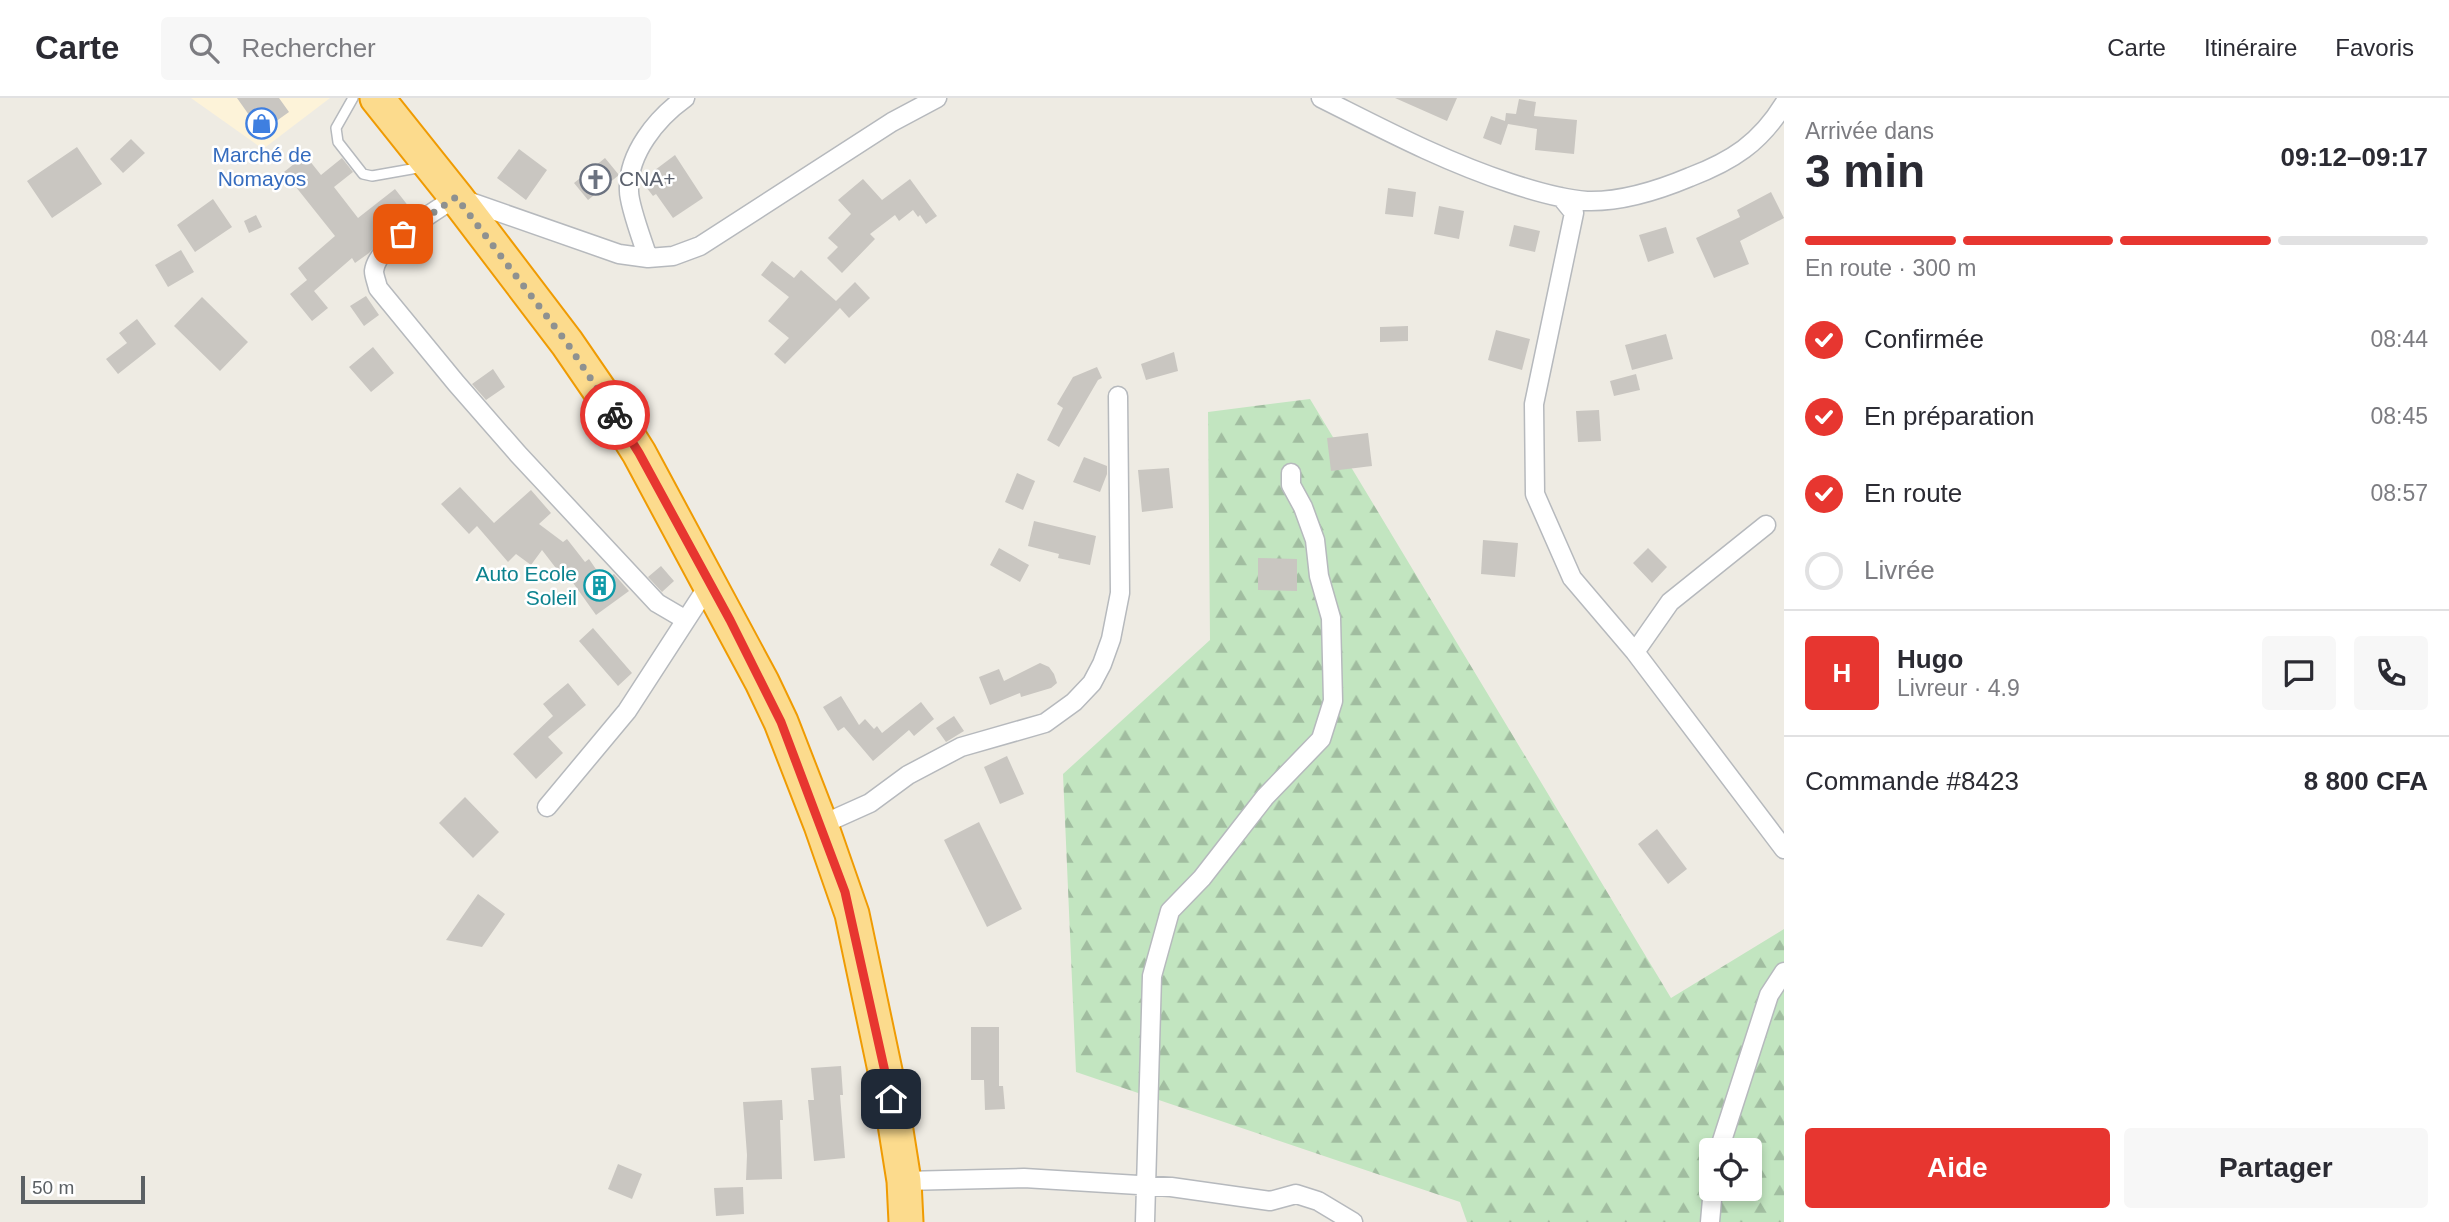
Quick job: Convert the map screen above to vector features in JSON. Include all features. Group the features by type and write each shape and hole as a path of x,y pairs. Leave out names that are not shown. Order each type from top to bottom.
{"highway":[{"path":"377,98 567,343 602,394 639,453 710,583 781,722 852,914 891,1099 904,1181 906,1222"}],"street":[{"path":"648,258 629,191 635,155 666,112 685,98"},
{"path":"686,620 657,604 492,423 378,288 374,272 377,261 388,245 456,197 619,254 648,258 673,256 700,246 873,134 937,98"},
{"path":"1321,98 1451,162 1524,187 1588,201 1638,194 1723,164 1748,147 1775,119 1784,104"},
{"path":"1561,197 1574,213 1534,404 1535,494 1572,578 1635,652 1784,849"},
{"path":"821,825 870,803 908,775 961,747 1045,723 1074,702 1091,683 1102,664 1111,639 1120,593 1118,396"},
{"path":"1145,1222 1152,976 1170,911 1202,878 1265,797 1321,739 1332,701 1331,618 1319,576 1315,540 1303,507 1291,485 1291,473"},
{"path":"1635,652 1671,602 1766,525"},
{"path":"547,807 627,711 710,583"},
{"path":"1723,1138 1769,995 1784,972"},
{"path":"904,1181 1024,1178 1171,1187 1270,1201 1296,1194 1318,1201 1353,1222"},
{"path":"1710,1222 1712,1201"}],"lane":[{"path":"353,98 336,128 338,142 363,174 372,176 431,166"}],"shaded area":[{"name":"Marché de Nomayos","path":"191,98 330,98 263,149"}],"green space":[{"path":"1310,399 1671,998 1784,929 1784,1222 1467,1222 1460,1202 1076,1072 1063,774 1210,640 1208,412"}],"building":[{"path":"237,98 279,98 289,112 261,132"},
{"path":"1395,98 1457,98 1447,121"},
{"path":"1519,99 1536,102 1534,116 1577,120 1574,154 1535,150 1537,129 1508,124 1501,145 1483,138 1491,116 1505,121 1506,113 1516,114"},
{"path":"131,139 145,153 123,173 110,159"},
{"path":"77,147 102,184 52,218 27,181"},
{"path":"519,149 547,170 526,200 497,178"},
{"path":"305,155 321,175 342,158 353,172 334,187 358,218 395,189 413,212 388,232 369,253 355,263 352,258 314,291 328,308 312,321 290,294 307,280 298,268 335,236 284,172"},
{"path":"675,155 703,198 673,218 656,194 653,196 643,183"},
{"name":"CNA+","path":"605,158 619,175 588,200 574,183"},
{"path":"863,179 882,200 910,179 937,216 926,224 913,210 899,221 895,215 870,234 875,239 842,273 827,258 838,247 828,238 851,214 838,200"},
{"path":"1388,188 1416,192 1413,217 1385,214"},
{"path":"1771,192 1784,218 1740,241 1749,264 1714,278 1696,238 1740,217 1737,210"},
{"path":"213,199 232,227 195,252 177,225"},
{"path":"1439,206 1464,211 1459,239 1434,234"},
{"path":"256,215 262,227 249,233 244,221"},
{"path":"1514,225 1540,231 1535,252 1509,246"},
{"path":"1666,227 1674,253 1648,262 1639,235"},
{"path":"181,250 194,272 168,287 155,265"},
{"path":"772,261 794,278 801,270 836,301 855,282 870,298 849,318 840,308 785,364 774,354 789,338 768,321 789,297 761,275"},
{"path":"366,296 379,315 364,326 350,306"},
{"path":"202,297 248,342 220,371 174,326"},
{"path":"137,319 156,344 118,374 106,359 127,343 119,333"},
{"path":"1408,326 1408,341 1380,342 1380,327"},
{"path":"1496,330 1530,339 1522,370 1488,360"},
{"path":"1666,334 1673,359 1632,370 1625,345"},
{"path":"373,347 394,373 371,392 349,367"},
{"path":"1174,352 1178,371 1146,380 1141,364"},
{"path":"1097,367 1102,378 1098,380 1059,447 1047,440 1063,408 1057,404 1073,377"},
{"path":"493,369 505,387 486,400 472,384"},
{"path":"1636,374 1640,390 1614,396 1610,381"},
{"path":"1599,410 1601,441 1578,442 1576,411"},
{"path":"1368,433 1372,466 1331,471 1327,438"},
{"path":"1084,457 1107,466 1100,492 1073,482"},
{"path":"1169,468 1173,508 1142,512 1138,470"},
{"path":"1017,473 1035,481 1023,510 1005,502"},
{"path":"460,487 494,523 531,490 551,513 539,524 563,542 567,539 585,562 589,559 604,581 614,574 629,591 596,615 566,573 562,576 542,550 531,565 516,554 508,562 477,526 469,534 441,504"},
{"path":"1034,521 1096,536 1090,565 1058,558 1059,554 1028,546"},
{"path":"1483,540 1518,543 1515,577 1481,574"},
{"path":"999,548 1029,565 1020,582 990,565"},
{"path":"1648,548 1667,567 1652,583 1633,563"},
{"path":"1258,558 1297,559 1297,591 1258,590"},
{"path":"661,566 674,581 662,592 648,577"},
{"path":"593,628 632,673 618,686 579,641"},
{"path":"1040,663 1049,667 1057,683 1051,688 1021,697 1020,693 990,705 979,677 999,669 1004,681"},
{"path":"568,683 586,705 548,737 563,753 536,779 513,754 553,716 543,704"},
{"path":"841,696 859,725 865,719 874,729 877,726 882,733 921,702 934,719 914,736 909,730 873,761 844,727 838,731 823,707"},
{"path":"954,716 964,731 946,742 936,728"},
{"path":"1007,756 1024,794 1000,804 984,767"},
{"path":"465,797 499,832 473,858 439,823"},
{"path":"979,822 1022,909 987,927 944,840"},
{"path":"1657,829 1687,869 1668,884 1638,844"},
{"path":"478,894 505,914 482,947 446,940"},
{"path":"971,1027 999,1027 999,1086 1003,1086 1005,1109 985,1110 984,1080 971,1080"},
{"path":"841,1066 843,1095 840,1095 845,1158 814,1161 808,1100 814,1100 811,1068"},
{"path":"782,1100 782,1179 746,1180 743,1102"},
{"path":"618,1164 642,1174 632,1199 608,1189"},
{"path":"743,1187 744,1214 716,1216 714,1188"}],"way so far":[{"path":"403,234 456,197 567,343 615,415"}],"place":[{"name":"Marché de Nomayos","path":"262,123"},
{"name":"CNA+","path":"596,179"},
{"name":"Auto Ecole Soleil","path":"600,586"}],"route":[{"path":"615,415 639,453 730,620 781,722 852,914 891,1099"}]}
